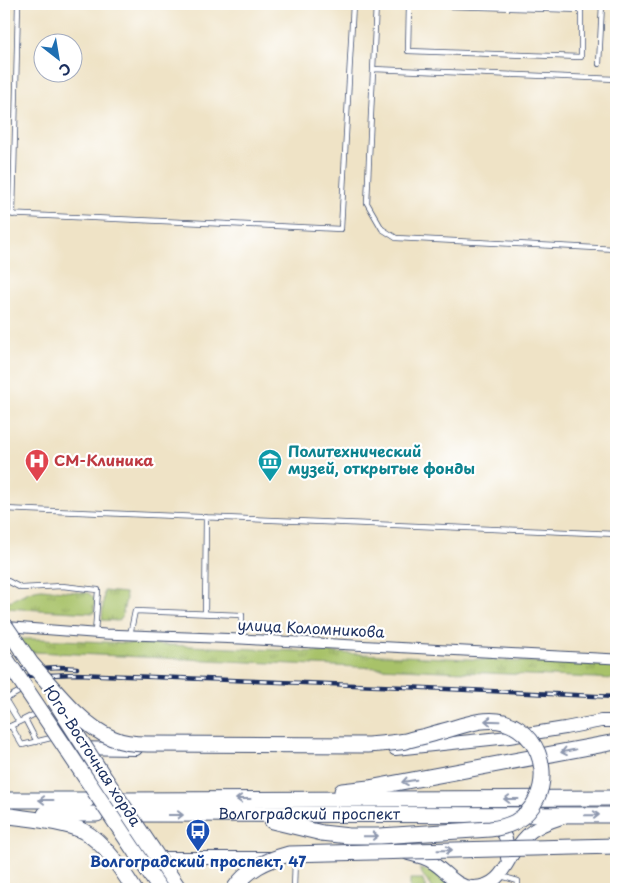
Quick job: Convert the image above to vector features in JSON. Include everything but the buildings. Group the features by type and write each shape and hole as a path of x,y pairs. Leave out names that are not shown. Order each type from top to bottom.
{"main road":[{"name":"Юго-Восточная хорда","path":"4,624 179,889"},
{"name":"Юго-Восточная хорда","path":"5,655 160,889"},
{"path":"29,660 84,720 111,738 129,743 368,746 404,741 487,720 504,722 519,730 531,741 540,756 543,773 537,798 528,812 506,826 490,829 380,836 349,836 322,833 279,822 223,815"},
{"path":"25,684 132,846 142,855 152,859 295,858 396,853 417,856 432,862 462,885 472,887 484,886 502,873 525,837 535,829 568,815"},
{"path":"68,748 362,752 509,737 601,721 616,721"},
{"path":"280,799 370,788 616,742"},
{"name":"Волгоградский проспект","path":"4,800 614,798"},
{"path":"4,815 74,827 85,832 111,856 134,889"},
{"name":"Волгоградский проспект","path":"4,815 616,815"},
{"path":"474,815 492,821 502,830 508,848 502,873"},
{"path":"234,889 250,871 275,857 290,854 616,846"}],"street":[{"name":"улица Коломникова","path":"4,628 616,659"}],"lane":[{"path":"12,215 18,4"},
{"path":"4,225 4,214 341,229 353,4"},
{"path":"376,4 367,203 382,229 396,238 616,249"},
{"path":"600,64 602,4"},
{"path":"409,5 440,5 581,10 581,57 408,50 409,5"},
{"path":"373,69 616,80"},
{"path":"4,509 616,534"},
{"path":"205,614 206,517"},
{"path":"4,579 21,588 62,586 98,590 95,633"},
{"path":"130,635 135,611 242,615 241,639"},
{"path":"19,722 4,700 25,684"},
{"path":"4,729 43,710"},
{"path":"25,719 37,742"},
{"path":"11,726 22,745 60,735"},
{"path":"294,889 295,858"},
{"path":"502,873 518,882 518,889"}],"green space":[{"path":"41,589 88,593 94,599 94,613 4,608 4,597 10,601 29,592"},
{"path":"104,591 125,593 126,598 122,618 118,621 102,620"},
{"path":"19,639 616,666 616,679 34,652 26,654"},
{"path":"419,869 436,872 454,889 432,889"},
{"path":"410,879 422,879 427,889 410,889"}],"railway":[{"path":"4,670 77,668"},
{"path":"4,679 23,676 76,674 616,697"}],"place":[{"name":"СМ-Клиника","path":"37,482"},
{"name":"Политехнический музей, открытые фонды","path":"270,482"},
{"name":"Волгоградский проспект, 47","path":"198,852"}]}
